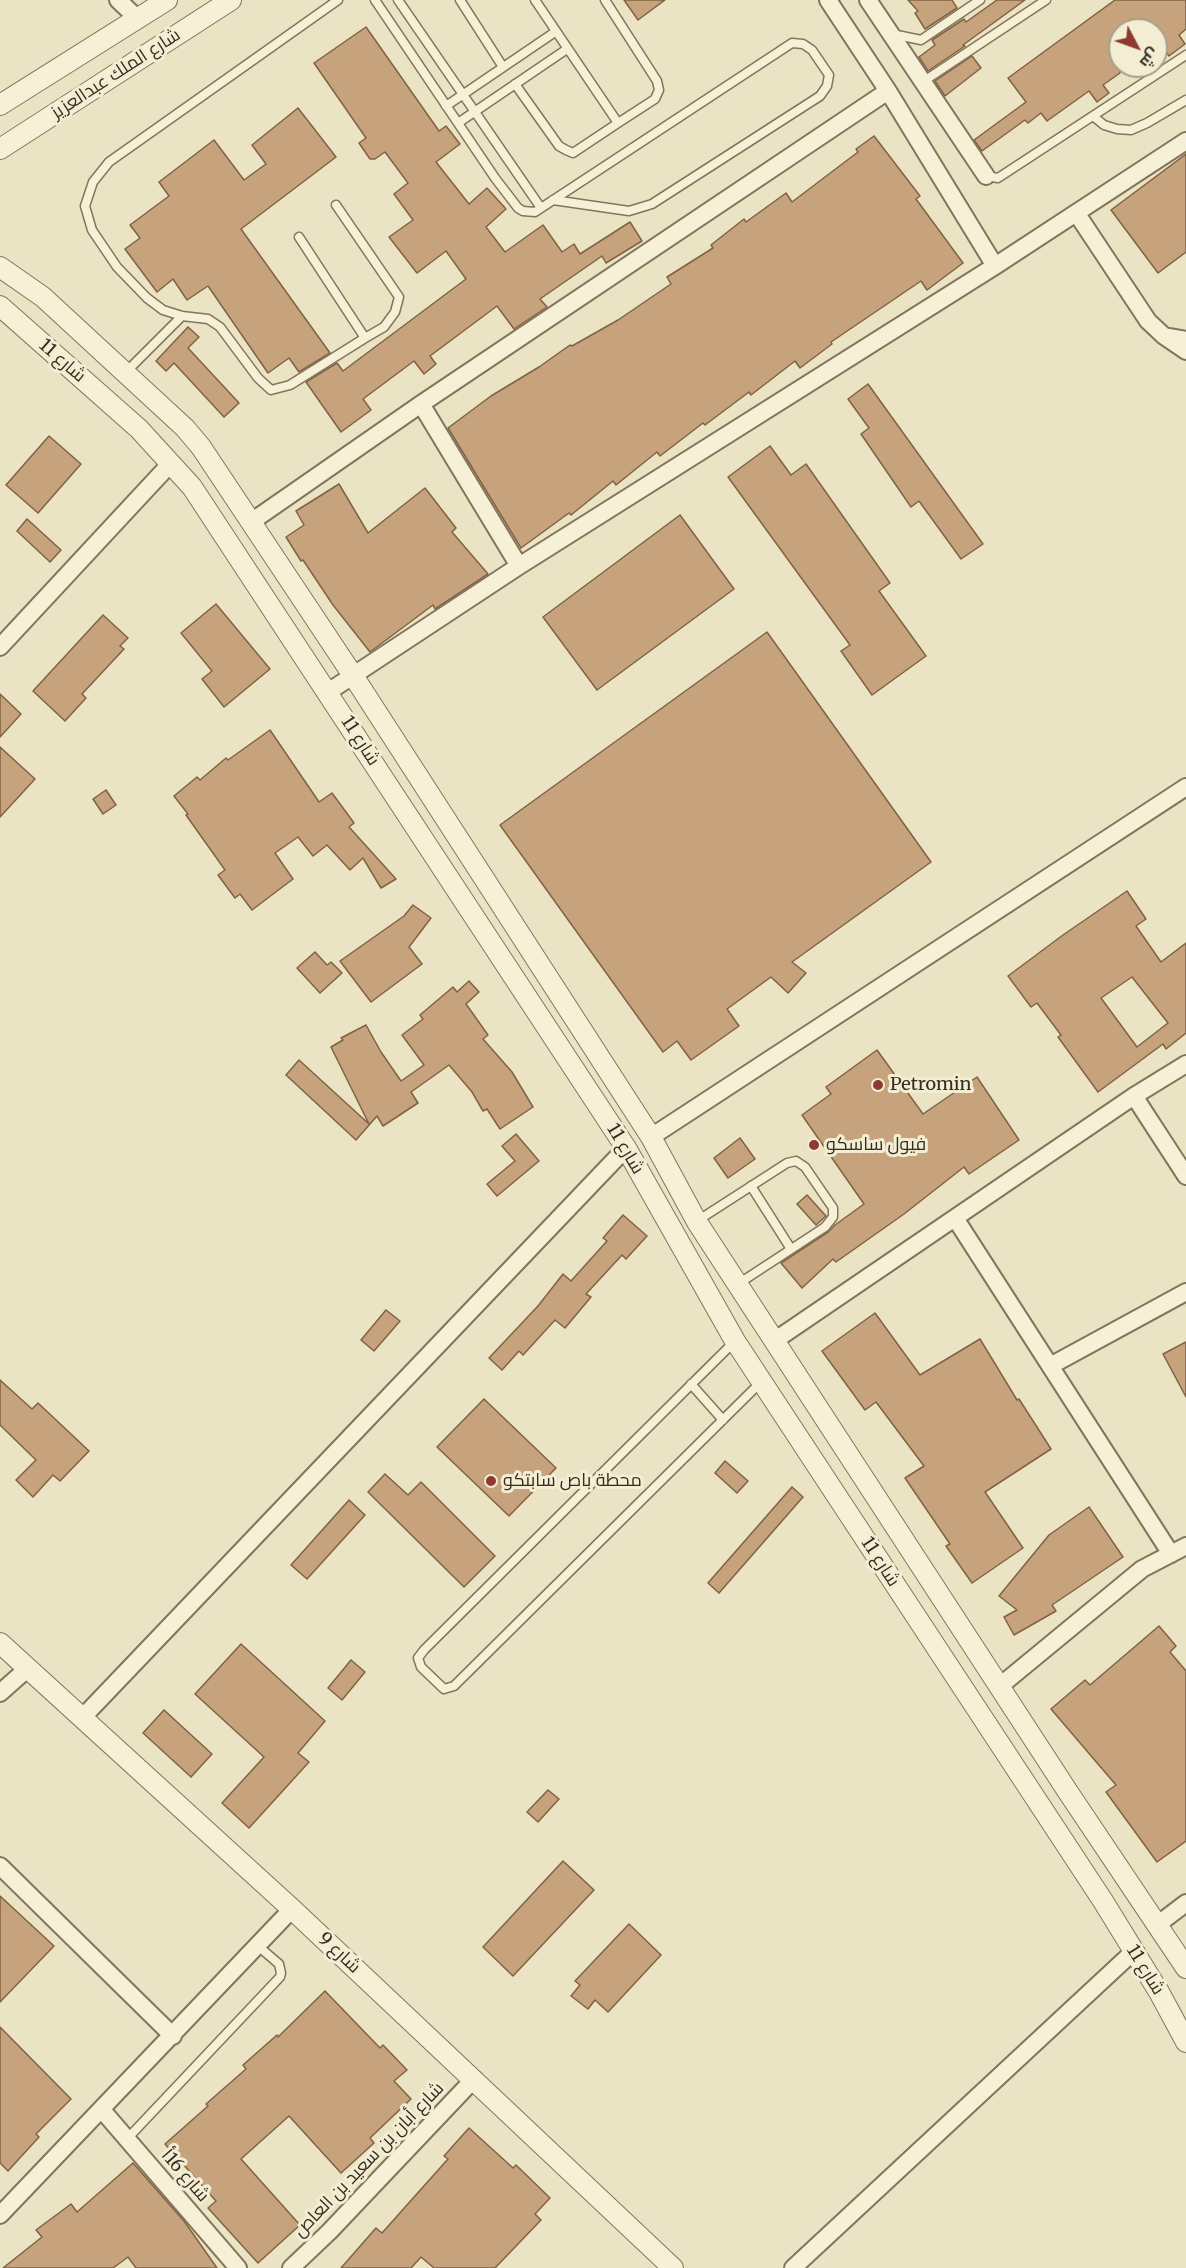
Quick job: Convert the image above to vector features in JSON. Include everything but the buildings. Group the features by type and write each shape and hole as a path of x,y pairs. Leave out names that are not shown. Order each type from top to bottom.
{"street":[{"path":"118,0 138,19"},
{"name":"شارع الملك عبدالعزيز","path":"0,105 167,0"},
{"name":"شارع الملك عبدالعزيز","path":"0,149 231,0"},
{"path":"828,0 888,91 996,267"},
{"path":"868,0 986,176"},
{"path":"251,522 421,404 888,91"},
{"path":"328,692 519,566 996,267 1186,141"},
{"path":"1077,214 1148,321 1164,336 1186,351"},
{"path":"0,256 43,297"},
{"name":"شارع 11","path":"0,267 43,297 126,372 201,447 354,677 651,1137 697,1221 774,1341 1186,1968"},
{"name":"شارع 11","path":"0,306 139,429 192,487 626,1148 735,1341 1103,1901 1159,1992 1186,2042"},
{"path":"1164,336 1186,340"},
{"path":"421,404 519,566"},
{"path":"0,646 171,463"},
{"path":"651,1137 1186,787"},
{"path":"774,1341 1134,1096 1186,1064"},
{"path":"1134,1096 1186,1176"},
{"path":"83,1717 626,1148"},
{"path":"955,1218 1170,1554"},
{"path":"1050,1366 1186,1292"},
{"path":"1000,1686 1142,1569 1186,1546"},
{"name":"شارع 9","path":"0,1643 292,1909 673,2268"},
{"path":"0,1694 27,1669"},
{"path":"0,1866 173,2036"},
{"path":"1157,1925 1186,1903"},
{"path":"0,2215 292,1909"},
{"path":"793,2268 1133,1952"},
{"name":"شارع أبان بن سعيد بن العاص","path":"291,2268 329,2232 474,2079"},
{"name":"شارع 16أ","path":"102,2110 238,2268"}],"lane":[{"path":"336,205 399,297 396,312 384,327 290,385 271,390 258,378 220,327 208,319 182,316 163,310 147,298 117,267 92,230 85,206 93,182 109,162 338,0"},
{"path":"375,0 446,106 519,208 535,212 553,200 792,43 803,44 812,50 829,75 827,86 820,96 652,204 629,212 553,200"},
{"path":"398,0 541,208"},
{"path":"460,0 503,67"},
{"path":"535,0 618,123"},
{"path":"515,84 559,146 573,153 655,99 659,90 657,81 605,0"},
{"path":"891,33 921,40 980,0"},
{"path":"924,81 1046,0"},
{"path":"446,106 555,32"},
{"path":"458,123 567,49"},
{"path":"986,176 998,178 1186,55"},
{"path":"1093,116 1104,125 1131,130 1186,100"},
{"path":"299,237 365,338"},
{"path":"126,372 182,316"},
{"path":"697,1221 787,1163 796,1161 805,1167 833,1208 833,1217 825,1227 738,1284"},
{"path":"751,1186 792,1249"},
{"path":"735,1341 424,1650 418,1658 421,1667 444,1689 454,1686 761,1382"},
{"path":"691,1384 723,1420"},
{"path":"127,2139 280,1977 279,1964 258,1946"}],"place":[{"name":"Petromin","path":"878,1085"},
{"name":"فيول ساسكو","path":"814,1145"},
{"name":"محطة باص سابتكو","path":"491,1481"}]}
